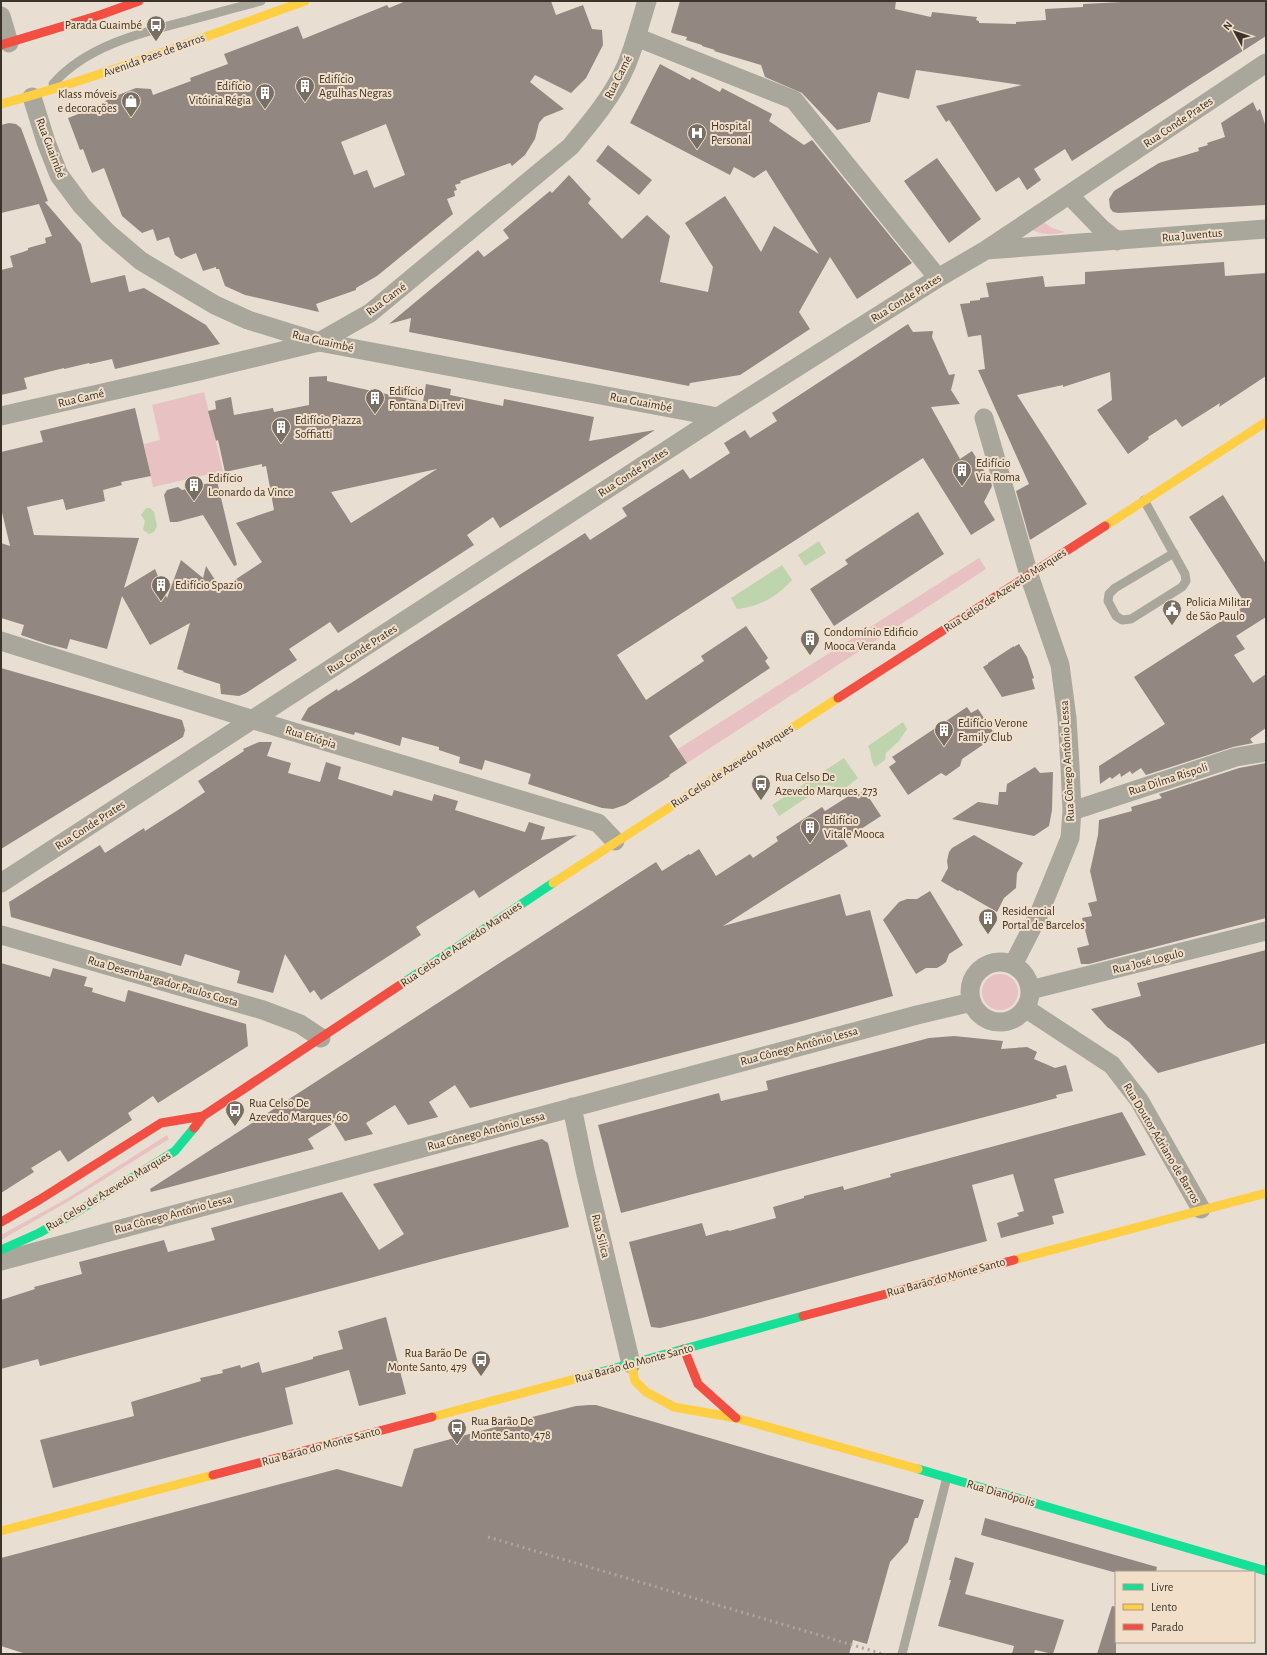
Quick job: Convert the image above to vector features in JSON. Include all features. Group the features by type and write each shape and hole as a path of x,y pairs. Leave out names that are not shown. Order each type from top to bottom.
{"main road":[{"path":"5,44 100,15 139,1"},
{"name":"Avenida Paes de Barros","path":"1,104 39,94 301,2"},
{"name":"Rua Celso de Azevedo Marques","path":"1,1250 39,1233 75,1213 175,1151 203,1116 616,841 1266,422"},
{"name":"Rua Celso de Azevedo Marques","path":"4,1220 161,1123 203,1116"},
{"name":"Rua Barão do Monte Santo","path":"1,1531 631,1364 883,1294 1266,1192"},
{"name":"Rua Dianópolis","path":"684,1349 698,1384 736,1418"},
{"name":"Rua Dianópolis","path":"631,1364 635,1381 646,1392 674,1406 736,1418 947,1477 1266,1571"}],"street":[{"name":"Rua Camé","path":"1,416 319,342 370,313 570,147 597,115 618,82 626,66 647,1"},
{"path":"1,16 5,44"},
{"path":"636,37 794,100 938,278"},
{"name":"Rua Conde Prates","path":"1,883 254,720 718,417 938,278 986,250 1266,63"},
{"name":"Rua Guaimbé","path":"39,94 46,142 59,175 82,206 108,233 141,261 215,305 248,320 319,342 718,417"},
{"path":"1069,194 1101,228 1118,241"},
{"name":"Rua Juventus","path":"986,250 1266,229"},
{"name":"Rua Cônego Antônio Lessa","path":"984,418 1029,575 1060,665 1066,718 1072,811 1070,838 1039,914 1013,965"},
{"name":"Rua Etiópia","path":"1,641 254,720 598,823 616,841"},
{"name":"Rua Dilma Rispoli","path":"1072,811 1236,758 1266,752"},
{"name":"Rua José Logulo","path":"1027,999 1266,931"},
{"name":"Rua Desembargador Paulos Costa","path":"1,935 264,1010 300,1024 321,1038"},
{"path":"1005,962 1013,965 1026,976 1027,999 1014,1018 1005,1021 995,1021 985,1018 977,1011 972,1002 970,992 972,982 975,975 988,964 1005,962"},
{"name":"Rua Doutor Adriano de Barros","path":"1027,999 1112,1065 1139,1100 1201,1209"},
{"name":"Rua Cônego Antônio Lessa","path":"1,1261 917,1015 972,1002"},
{"name":"Rua Silica","path":"572,1108 585,1170 631,1364"}],"lane":[{"path":"39,94 70,68 109,44 150,30 262,1 301,2"},
{"path":"1144,500 1174,553 1185,574 1186,581 1182,587 1131,619 1122,620 1116,616 1108,601 1109,594 1115,588 1174,553"},
{"path":"902,1654 947,1477"}],"shaded area":[{"path":"1038,218 1052,228 1065,232 1047,234 1034,231 1030,228"},
{"path":"204,392 223,471 153,487 144,444 160,440 152,405"},
{"path":"146,508 150,508 154,512 157,526 154,532 149,534 143,530 145,521 141,515"},
{"path":"819,541 826,553 805,566 798,555"},
{"path":"979,558 986,569 687,763 678,749"},
{"path":"782,565 792,580 787,586 768,600 753,606 737,609 731,598"},
{"path":"903,722 907,729 899,741 886,753 885,760 875,767 872,762 868,746"},
{"path":"844,758 858,778 844,789 826,785 779,816 772,805"},
{"path":"1000,974 1013,979 1018,992 1013,1005 1000,1010 987,1005 982,992 987,979"},
{"path":"167,1135 169,1139 69,1201 1,1240 1,1235 68,1198"}],"building":[{"path":"406,1 551,1 556,15 583,5 592,29 602,30 603,45 586,78 571,93 535,75 530,82 564,109 544,117 539,123 535,139 525,155 512,166 510,163 460,181 461,183 455,185 457,190 454,191 455,196 447,199 453,214 377,276 356,288 356,290 316,304 319,312 245,295 225,286 219,269 216,269 216,267 203,271 196,253 181,259 175,255 169,237 157,241 153,229 142,233 122,216 104,168 92,173 83,149 80,150 68,118 99,106 108,99 136,88 151,89 153,95 191,81 190,78 228,64 224,54 298,26 303,39 387,5 389,8","holes":["386,124 405,175 374,188 367,170 354,175 341,142"]},
{"path":"680,1 896,1 895,9 931,17 932,12 977,17 976,20 979,21 979,23 1016,24 1016,22 1046,20 1045,9 1083,7 1083,4 1141,1 1266,1 1266,36 1072,161 1065,149 1034,169 1041,180 1027,190 1019,177 996,192 949,120 946,122 936,106 1022,85 916,70 909,99 878,92 870,122 837,130 802,93 765,77 761,65 714,51 715,50 686,40 687,37 672,33 671,32"},
{"path":"660,64 690,80 692,77 720,92 722,88 772,114 769,121 804,145 812,140 912,263 857,299 830,257 799,312 810,329 740,375 690,383 689,386 409,332 411,318 389,324 478,250 484,257 509,238 503,230 550,191 552,193 569,175 591,199 588,203 622,239 647,215 670,236 660,282 708,292 713,267 685,223 725,196 761,252 774,226 819,254 766,170 754,178 734,167 730,175 630,123"},
{"path":"1253,102 1257,111 1260,109 1266,127 1266,205 1118,213 1113,212 1110,208 1109,199 1114,191 1159,163 1199,151 1198,148 1208,145 1207,143 1225,137 1221,123"},
{"path":"9,123 16,124 21,128 48,201 45,202 81,244 91,283 125,275 129,292 144,288 206,325 220,344 115,369 112,359 64,368 24,378 27,389 1,395 1,270 13,267 10,256 28,250 28,248 46,243 45,238 52,236 39,204 1,213 1,125"},
{"path":"608,145 652,180 639,195 596,161"},
{"path":"937,158 981,219 949,243 904,181"},
{"path":"1224,262 1225,276 1266,273 1266,376 1219,407 1220,403 1182,427 1176,419 1148,437 1149,439 1128,454 1097,410 1112,400 1110,372 1063,387 1063,385 1017,395 1087,504 1030,540 1016,491 1029,484 978,370 985,369 981,335 968,337 960,304 970,303 970,301 989,297 986,283 1043,276 1045,287 1085,284 1085,272"},
{"path":"908,324 913,332 933,331 932,337 949,375 955,374 951,390 960,404 931,407 960,459 972,451 991,482 992,486 984,502 995,520 971,535 923,458 617,655 646,700 704,661 701,656 746,626 768,658 765,661 770,668 669,736 687,763 669,775 670,776 625,805 613,809 602,808 528,784 531,774 485,760 482,770 459,763 460,757 439,750 439,747 402,737 400,746 355,732 354,735 301,720 308,708 337,689 338,691 351,683 585,533 590,540 627,516 622,508 683,469 690,479 730,453 724,443 745,430 750,438 777,421 772,413"},
{"path":"327,376 327,381 423,402 426,384 451,389 450,395 503,406 504,399 594,417 589,441 655,430 500,528 493,517 467,535 474,545 338,633 330,622 289,649 297,660 239,696 221,694 220,684 177,669 190,623 150,645 122,596 107,649 70,639 67,649 47,644 21,635 24,625 1,618 1,543 10,546 1,508 1,452 43,442 40,431 135,408 151,476 121,482 122,485 103,490 105,501 66,510 63,499 27,507 34,535 139,538 124,588 155,569 167,598 181,560 203,578 206,566 221,589 262,562 236,523 274,510 266,466 262,467 262,464 225,472 218,440 216,441 208,411 216,409 215,401 231,397 234,415 273,408 274,412 309,405 309,377","holes":["437,469 351,523 331,492"]},
{"name":"Edifício Leonardo da Vince","path":"217,481 237,565 234,566 203,515 177,522 170,522 164,495 167,490 178,487 182,490"},
{"path":"1223,495 1266,564 1266,617 1236,636 1245,649 1234,655 1253,683 1266,674 1266,728 1250,739 1253,743 1233,747 1146,775 1141,768 1132,774 1130,771 1121,777 1120,773 1112,779 1110,777 1100,784 1099,766 1165,724 1134,677 1246,605 1189,517"},
{"path":"918,512 944,554 834,626 810,589 848,564 845,560"},
{"path":"1019,644 1027,657 1034,678 1032,679 1035,689 1002,697 983,667"},
{"path":"1,668 182,720 185,730 183,737 1,849"},
{"name":"Edifício Verone Family Club","path":"967,707 971,713 978,709 996,736 962,759 960,766 946,776 941,773 908,795 889,767 896,762 892,757"},
{"path":"259,742 272,742 267,756 291,763 288,773 320,782 326,762 341,767 338,779 392,796 394,790 432,801 434,794 458,801 455,810 525,832 529,822 545,827 541,840 577,835 479,898 474,890 416,927 421,935 321,1000 314,990 310,993 285,954 273,993 237,983 240,971 185,954 181,966 11,917 9,902 100,845 105,853 144,828 145,831 178,810 205,792 198,781 244,751 243,749"},
{"path":"1266,763 1266,918 1089,964 1081,964 1077,948 1089,945 1082,918 1092,916 1088,903 1097,901 1090,871 1098,835 1099,820 1132,811 1131,807 1162,798 1159,794 1239,768"},
{"path":"1035,767 1040,773 1053,772 1052,810 1049,826 1034,836 952,819 978,802 998,805 999,792 1006,792 1007,784"},
{"path":"864,790 881,816 844,840 848,846 723,926 840,894 846,916 870,910 893,996 470,1108 455,1085 429,1102 438,1117 408,1125 395,1105 366,1123 373,1134 345,1141 334,1123 308,1139 314,1149 151,1192 150,1189 656,862 662,871 699,849 716,876 750,854 753,858 778,841 776,837 822,807 825,811 852,794 854,797"},
{"path":"974,835 1023,863 1017,873 1016,888 1004,898 997,912 941,881 948,868 947,861 949,852 952,848"},
{"path":"930,891 963,945 949,954 946,962 942,965 937,968 926,968 916,974 883,920 899,902 907,899 917,899"},
{"path":"1266,950 1266,1043 1158,1073 1129,1042 1107,1027 1091,1009 1141,996 1137,983"},
{"path":"1,963 50,977 53,968 87,977 84,986 93,988 92,992 125,1002 128,990 246,1024 248,1046 158,1103 153,1096 128,1113 132,1120 68,1162 60,1150 31,1168 34,1172 1,1193"},
{"path":"954,1036 1003,1041 1001,1049 1027,1047 1037,1052 1034,1059 1055,1068 1066,1065 1073,1091 1056,1095 1057,1098 621,1213 598,1125 719,1093 721,1101 768,1090 766,1081 929,1038"},
{"path":"1122,1112 1146,1155 1054,1179 1064,1213 1052,1216 1054,1224 1001,1238 997,1223 1019,1216 1017,1213 1024,1211 1013,1174 972,1185 987,1241 702,1318 660,1328 651,1327 629,1242 702,1223 706,1236 729,1231 776,1218 773,1207 804,1198 804,1196 843,1186 844,1190 891,1177 890,1174"},
{"path":"542,1139 548,1143 569,1227 445,1258 40,1366 38,1359 1,1369 1,1300 35,1289 34,1287 82,1274 79,1262 164,1240 168,1252 215,1240 211,1228 342,1192 379,1250 404,1234 373,1184"},
{"path":"386,1317 406,1394 359,1406 349,1370 285,1388 293,1424 53,1488 40,1440 134,1416 131,1402 201,1381 200,1378 223,1373 222,1370 240,1365 241,1368 259,1362 262,1373 343,1349 338,1331"},
{"path":"596,1405 924,1500 918,1518 915,1518 908,1542 890,1562 867,1644 853,1640 849,1654 26,1654 1,1646 1,1558 337,1469 402,1487 414,1449 532,1417 576,1406"},
{"path":"985,1518 1157,1567 1156,1571 1113,1572 981,1535"},
{"path":"955,1557 974,1563 965,1594 1064,1620 1053,1654 1035,1650 1034,1654 1012,1654 1014,1646 938,1626 951,1580 949,1580"},
{"path":"1112,1606 1115,1607 1116,1654 1097,1654"}],"railway":[{"path":"488,1537 883,1654"}],"traffic: fast":[{"path":"406,981 553,883"},
{"path":"1,1250 39,1233 75,1213 175,1151 194,1128"},
{"path":"590,1375 803,1316"},
{"path":"918,1469 1266,1571"}],"traffic: slow":[{"path":"1,104 116,69 305,1"},
{"path":"1105,526 1266,422"},
{"path":"553,883 838,698"},
{"path":"1014,1260 1266,1193"},
{"path":"631,1364 635,1381 646,1392 674,1407 736,1418 918,1469"},
{"path":"432,1417 590,1375"},
{"path":"1,1531 213,1475"}],"traffic: jam":[{"path":"1,45 100,15 139,1"},
{"path":"838,698 1105,526"},
{"path":"194,1128 203,1116 406,981"},
{"path":"1,1222 39,1200 161,1123 203,1116"},
{"path":"803,1316 1014,1260"},
{"path":"684,1349 698,1384 736,1418"},
{"path":"213,1475 432,1417"}],"place":[{"name":"Parada Guaimbé","path":"156,42"},
{"name":"Edifício Agulhas Negras","path":"305,103"},
{"name":"Edifício Vitóiria Régia","path":"265,110"},
{"name":"Klass móveis e decorações","path":"131,118"},
{"name":"Hospital Personal","path":"697,150"},
{"name":"Edifício Fontana Di Trevi","path":"375,415"},
{"name":"Edifício Piazza Soffiatti","path":"281,444"},
{"name":"Edifício Via Roma","path":"962,487"},
{"name":"Edifício Leonardo da Vince","path":"194,502"},
{"name":"Edifício Spazio","path":"161,602"},
{"name":"Policia Militar de São Paulo","path":"1172,626"},
{"name":"Condomínio Edificio Mooca Veranda","path":"810,656"},
{"name":"Edifício Verone Family Club","path":"944,747"},
{"name":"Rua Celso De Azevedo Marques, 273","path":"761,801"},
{"name":"Edifício Vitale Mooca","path":"810,844"},
{"name":"Residencial Portal de Barcelos","path":"988,935"},
{"name":"Rua Celso De Azevedo Marques, 60","path":"235,1127"},
{"name":"Rua Barão De Monte Santo, 479","path":"481,1377"},
{"name":"Rua Barão De Monte Santo, 478","path":"457,1445"}]}
